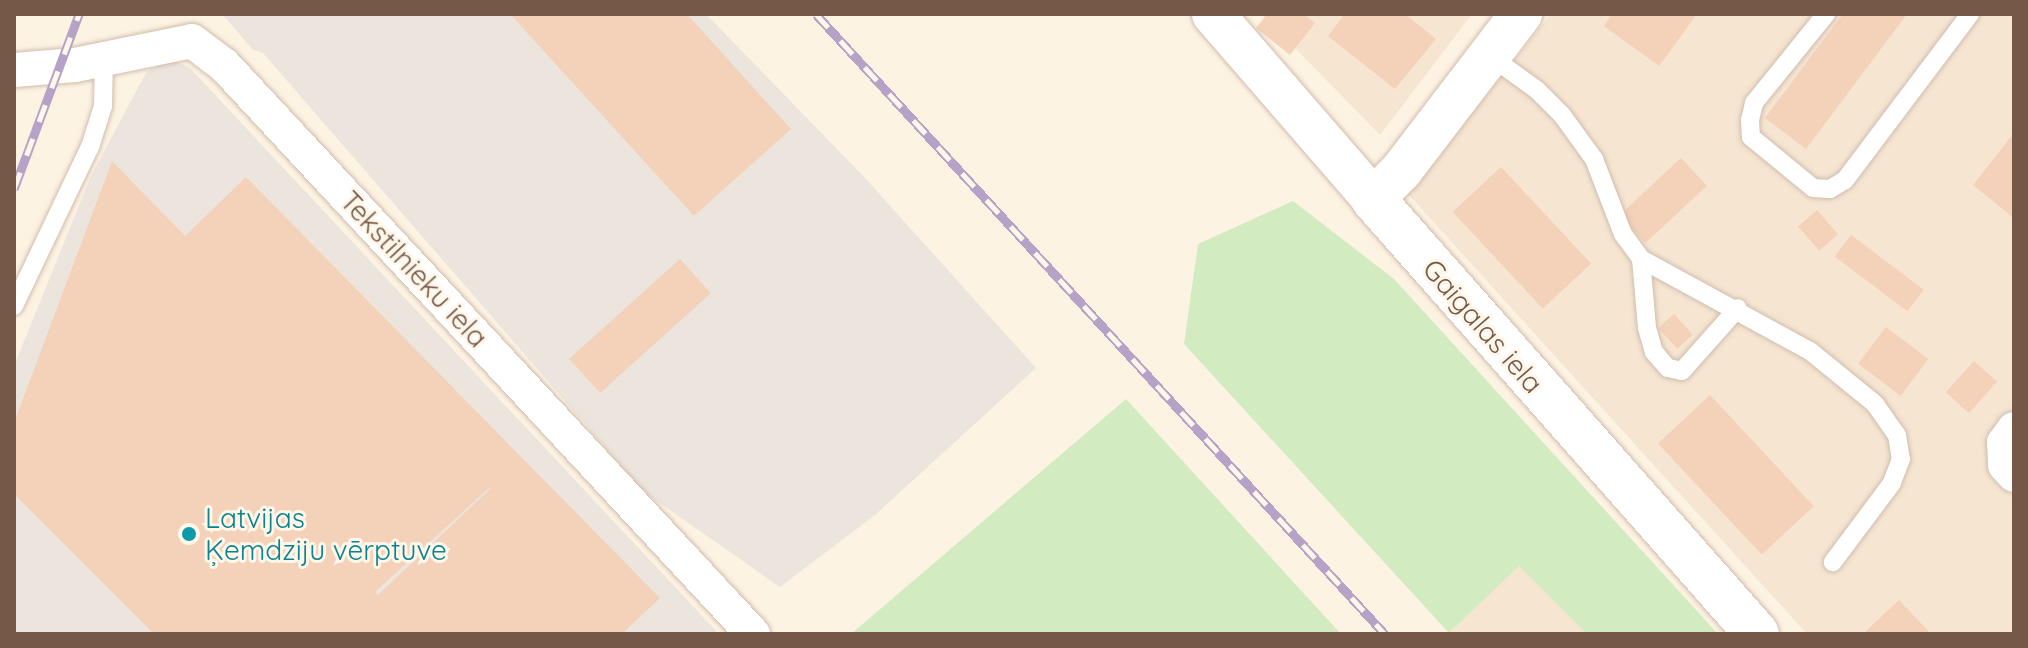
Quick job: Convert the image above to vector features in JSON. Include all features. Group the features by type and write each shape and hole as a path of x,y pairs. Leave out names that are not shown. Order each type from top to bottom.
{"main road":[{"name":"Gaigalas iela","path":"1373,199 1757,634"}],"street":[{"name":"Gaigalas iela","path":"1213,14 1373,199"},
{"path":"1373,199 1401,171 1521,14"},
{"name":"Tekstilnieku iela","path":"14,70 104,58 192,41 224,65 753,634"},
{"path":"2014,429 2004,443 2005,465 2014,475"}],"lane":[{"path":"1826,14 1754,103 1750,120 1751,137 1813,188 1830,189 1845,180 1970,14"},
{"path":"1490,56 1537,90 1562,115 1594,159 1623,234 1641,259 1738,308 1810,351 1875,404 1897,435 1901,459 1892,483 1833,562"},
{"path":"14,306 90,147 103,106 104,58"},
{"path":"1641,259 1647,328 1654,352 1668,368 1682,371 1738,308"}],"shaded area":[{"path":"222,14 706,14 865,178 1036,368 875,515 780,587 644,492 263,53 253,50"},
{"path":"1262,14 1472,14 1380,135"},
{"path":"1551,14 2014,14 2014,634 1807,634 1408,194"},
{"path":"173,60 190,68 719,634 14,634 14,366 91,176 147,71"},
{"path":"1519,565 1587,634 1449,633"}],"green space":[{"path":"1293,201 1394,279 1718,634 1587,634 1519,566 1449,633 1184,344 1198,244"},
{"path":"1126,399 1341,634 851,634"}],"building":[{"path":"510,14 687,14 791,129 694,216"},
{"path":"1267,14 1303,14 1315,23 1290,55 1256,28"},
{"path":"1345,14 1405,14 1436,39 1395,89 1328,36"},
{"path":"1612,14 1697,14 1659,66 1604,26"},
{"path":"1843,14 1907,14 1806,149 1765,118"},
{"path":"2014,133 2014,218 1973,185"},
{"path":"1681,158 1707,186 1645,243 1620,215"},
{"path":"112,161 185,236 246,177 660,598 622,634 154,634 14,494 14,423","holes":["490,487 378,595 375,592"]},
{"path":"1501,167 1591,264 1543,309 1453,212"},
{"path":"1817,210 1838,234 1819,251 1798,226"},
{"path":"1851,235 1924,290 1907,311 1835,257"},
{"path":"680,259 711,293 600,393 569,359"},
{"path":"1674,314 1693,335 1677,349 1658,328"},
{"path":"1886,327 1928,359 1901,396 1858,364"},
{"path":"1974,361 1997,382 1969,413 1946,392"},
{"path":"1710,395 1814,506 1762,555 1658,443"},
{"path":"1899,600 1931,634 1863,634"}],"railway":[{"path":"14,189 79,14"},
{"path":"816,14 1385,634"}],"place":[{"name":"Latvijas Ķemdziju vērptuve","path":"189,534"}]}
